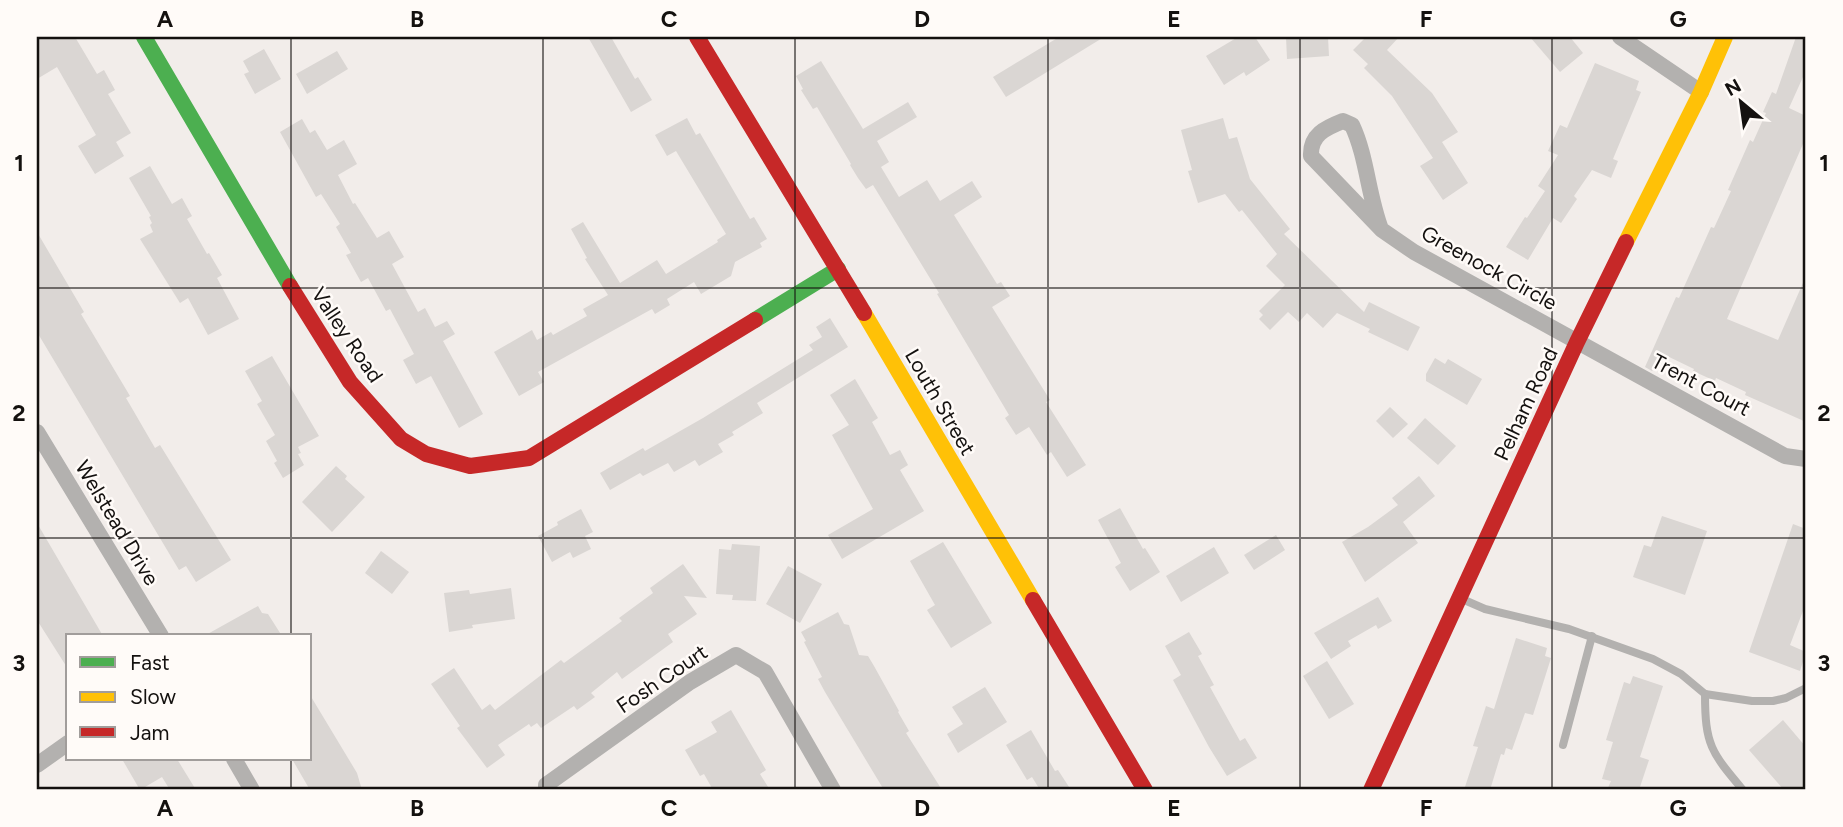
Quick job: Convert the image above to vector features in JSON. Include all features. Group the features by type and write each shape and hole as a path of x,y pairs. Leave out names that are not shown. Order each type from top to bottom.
{"main road":[{"name":"Valley Road","path":"144,37 312,324 349,382 401,439 426,454 470,466 529,458 838,269"},
{"name":"Louth Street","path":"697,37 838,269 1145,790"},
{"name":"Pelham Road","path":"1371,790 1577,342 1701,92 1725,37"}],"street":[{"path":"1620,37 1701,92"},
{"name":"Greenock Circle","path":"1381,229 1352,125 1343,121 1329,126 1316,135 1311,145 1311,156 1381,229 1414,252 1577,342"},
{"name":"Trent Court","path":"1577,342 1785,456 1806,459"},
{"name":"Welstead Drive","path":"40,443 160,634"},
{"name":"Fosh Court","path":"546,790 546,785 690,682 736,655 765,672 833,790"},
{"path":"37,765 66,744"},
{"path":"235,760 252,790"}],"lane":[{"path":"1461,598 1485,609 1592,636 1667,666 1705,694 1752,701 1773,701 1806,688"},
{"path":"1563,746 1592,636"},
{"path":"1705,694 1711,748 1717,760 1743,790"}],"building":[{"path":"37,37 75,37 97,74 104,70 115,90 108,94 131,133 116,142 124,156 95,174 78,146 96,135 57,67 37,79"},
{"path":"588,37 611,37 635,79 638,77 652,100 631,112"},
{"path":"1059,37 1104,37 1006,97 993,77"},
{"path":"1238,37 1255,37 1270,60 1246,76 1244,72 1224,85 1206,56"},
{"path":"1286,37 1328,37 1329,56 1287,59"},
{"path":"1366,37 1399,37 1387,50 1432,93 1458,132 1442,142 1468,183 1443,200 1420,166 1433,158 1392,96 1364,68 1368,64 1353,50"},
{"path":"1530,37 1570,37 1583,53 1560,72"},
{"path":"1796,37 1806,37 1806,79 1803,77 1789,108 1806,116 1806,137 1727,319 1778,340 1806,276 1806,422 1745,395 1746,392 1716,378 1715,381 1693,371 1694,369 1665,355 1652,371 1645,367 1676,297 1679,298 1711,227 1714,228 1750,140 1753,142 1766,113 1763,112 1772,92 1776,94"},
{"path":"264,49 281,79 255,94 244,74 249,72 243,61"},
{"path":"337,51 348,69 307,94 296,74"},
{"path":"821,61 863,129 908,102 917,117 877,141 889,162 881,167 899,197 927,180 940,201 972,181 982,197 954,215 997,284 1001,282 1010,296 992,307 1050,400 1046,402 1086,465 1067,477 1051,452 1047,455 1029,427 1016,435 1005,418 1009,415 873,185 866,189 817,107 813,109 801,90 803,89 796,76"},
{"path":"1595,63 1639,81 1636,90 1641,92 1613,159 1618,161 1611,178 1592,170 1574,196 1577,199 1561,223 1553,218 1528,260 1506,247 1545,191 1538,186 1558,155 1548,151 1560,125 1567,128"},
{"path":"687,118 696,135 700,133 750,219 754,217 767,239 760,243 762,247 735,262 731,276 701,294 694,282 667,299 670,305 655,314 652,309 538,372 544,382 519,396 494,352 532,330 537,340 551,332 553,335 587,316 583,309 608,295 585,259 587,258 571,229 583,222 620,283 657,260 666,274 718,242 717,240 726,234 676,151 667,156 655,135"},
{"path":"1223,118 1229,139 1237,137 1250,179 1290,229 1284,234 1364,312 1369,302 1420,327 1408,351 1368,332 1370,329 1337,313 1323,328 1307,313 1299,322 1288,312 1270,330 1259,319 1263,315 1259,311 1285,285 1266,266 1277,254 1242,210 1239,212 1225,194 1198,203 1188,171 1192,170 1181,130"},
{"path":"302,119 310,133 315,130 327,150 344,140 357,164 338,175 353,204 355,203 377,238 389,231 404,257 392,264 418,312 425,308 435,327 447,321 455,334 443,341 483,414 459,428 431,376 416,384 403,360 414,354 390,309 386,311 368,278 361,282 346,255 351,253 336,227 340,224 321,194 316,197 280,132"},
{"path":"150,166 172,204 182,198 192,216 187,219 222,275 217,278 239,319 208,335 188,298 180,303 140,239 153,232 149,217 151,216 129,178"},
{"path":"37,232 84,312 81,314 130,396 126,398 155,448 160,445 231,560 196,582 186,566 179,570 37,332"},
{"path":"830,318 848,347 757,403 763,413 718,444 723,452 699,466 695,460 674,472 668,463 643,476 640,473 610,490 600,473 703,418 813,350 809,345 822,337 816,327"},
{"path":"272,356 319,436 298,447 301,453 298,454 304,465 283,478 266,441 275,435 257,404 262,401 245,371"},
{"path":"1435,358 1445,364 1448,359 1482,379 1467,405 1426,381 1426,374"},
{"path":"855,379 878,418 872,422 890,455 900,450 908,465 900,470 924,511 842,559 828,535 873,509 832,435 849,425 830,395"},
{"path":"1390,407 1408,424 1393,438 1376,421"},
{"path":"1425,418 1456,446 1438,465 1407,438"},
{"path":"336,466 347,476 345,479 365,497 332,532 302,502"},
{"path":"1419,476 1435,496 1403,522 1418,543 1365,582 1342,542 1398,505 1392,498"},
{"path":"1120,508 1143,549 1145,548 1160,572 1130,591 1115,567 1121,563 1098,520"},
{"path":"581,509 593,532 585,536 591,549 573,558 570,552 552,562 538,536"},
{"path":"1662,516 1707,531 1685,595 1633,577 1644,545 1651,547"},
{"path":"37,523 102,634 66,634 66,666 37,620"},
{"path":"1793,524 1806,529 1806,603 1790,645 1806,652 1800,671 1749,652"},
{"path":"1276,535 1285,550 1254,570 1244,555"},
{"path":"943,542 992,623 951,648 927,610 935,605 910,561"},
{"path":"732,544 760,546 756,601 732,600 733,595 716,594 719,549 731,550"},
{"path":"1214,547 1229,573 1181,602 1166,576"},
{"path":"381,551 409,572 392,594 365,573"},
{"path":"683,564 707,598 684,596 697,614 668,634 673,642 622,679 617,672 591,693 595,697 577,710 574,706 541,728 537,723 531,727 529,724 498,745 505,755 487,768 457,728 460,726 431,684 454,668 482,710 490,704 495,710 561,660 564,663 622,621 619,618 653,593 650,588"},
{"path":"788,566 822,584 800,623 766,604"},
{"path":"511,588 515,619 472,625 473,628 449,632 444,593 469,590 470,594"},
{"path":"1378,597 1392,621 1378,629 1376,625 1348,641 1351,646 1331,659 1314,633"},
{"path":"258,606 262,613 268,614 281,634 208,634"},
{"path":"838,612 844,624 849,625 859,655 868,656 874,666 909,731 906,733 942,790 884,790 825,692 818,679 822,677 801,632"},
{"path":"1189,632 1202,654 1198,656 1214,685 1210,687 1240,741 1245,738 1257,758 1227,776 1173,680 1181,675 1165,646"},
{"path":"1516,638 1547,648 1545,656 1551,658 1533,715 1525,713 1512,750 1506,748 1504,755 1501,754 1490,790 1464,790 1478,747 1473,746 1486,706 1494,709"},
{"path":"1327,661 1354,704 1329,719 1303,676"},
{"path":"1633,676 1663,686 1640,757 1649,760 1639,790 1607,790 1611,781 1602,779 1613,742 1606,740 1624,682 1630,684"},
{"path":"985,687 1007,722 958,753 947,734 963,724 952,707"},
{"path":"312,698 357,773 362,790 310,790 293,760 312,760"},
{"path":"731,710 766,770 760,774 770,790 713,790 704,774 700,776 685,750 717,732 711,722"},
{"path":"1783,720 1806,747 1806,790 1784,790 1749,750"},
{"path":"1031,730 1055,771 1058,770 1071,790 1040,790 1032,777 1027,780 1006,745"},
{"path":"123,760 178,760 196,790 170,790 162,777 140,790"}],"traffic: fast":[{"path":"144,37 290,286"},
{"path":"755,320 838,269"}],"traffic: slow":[{"path":"1626,242 1701,92 1725,37"},
{"path":"864,313 1033,600"}],"traffic: jam":[{"path":"697,37 864,313"},
{"path":"1371,790 1577,342 1626,242"},
{"path":"290,286 350,382 401,439 426,454 470,466 529,458 755,320"},
{"path":"1033,600 1145,790"}]}
